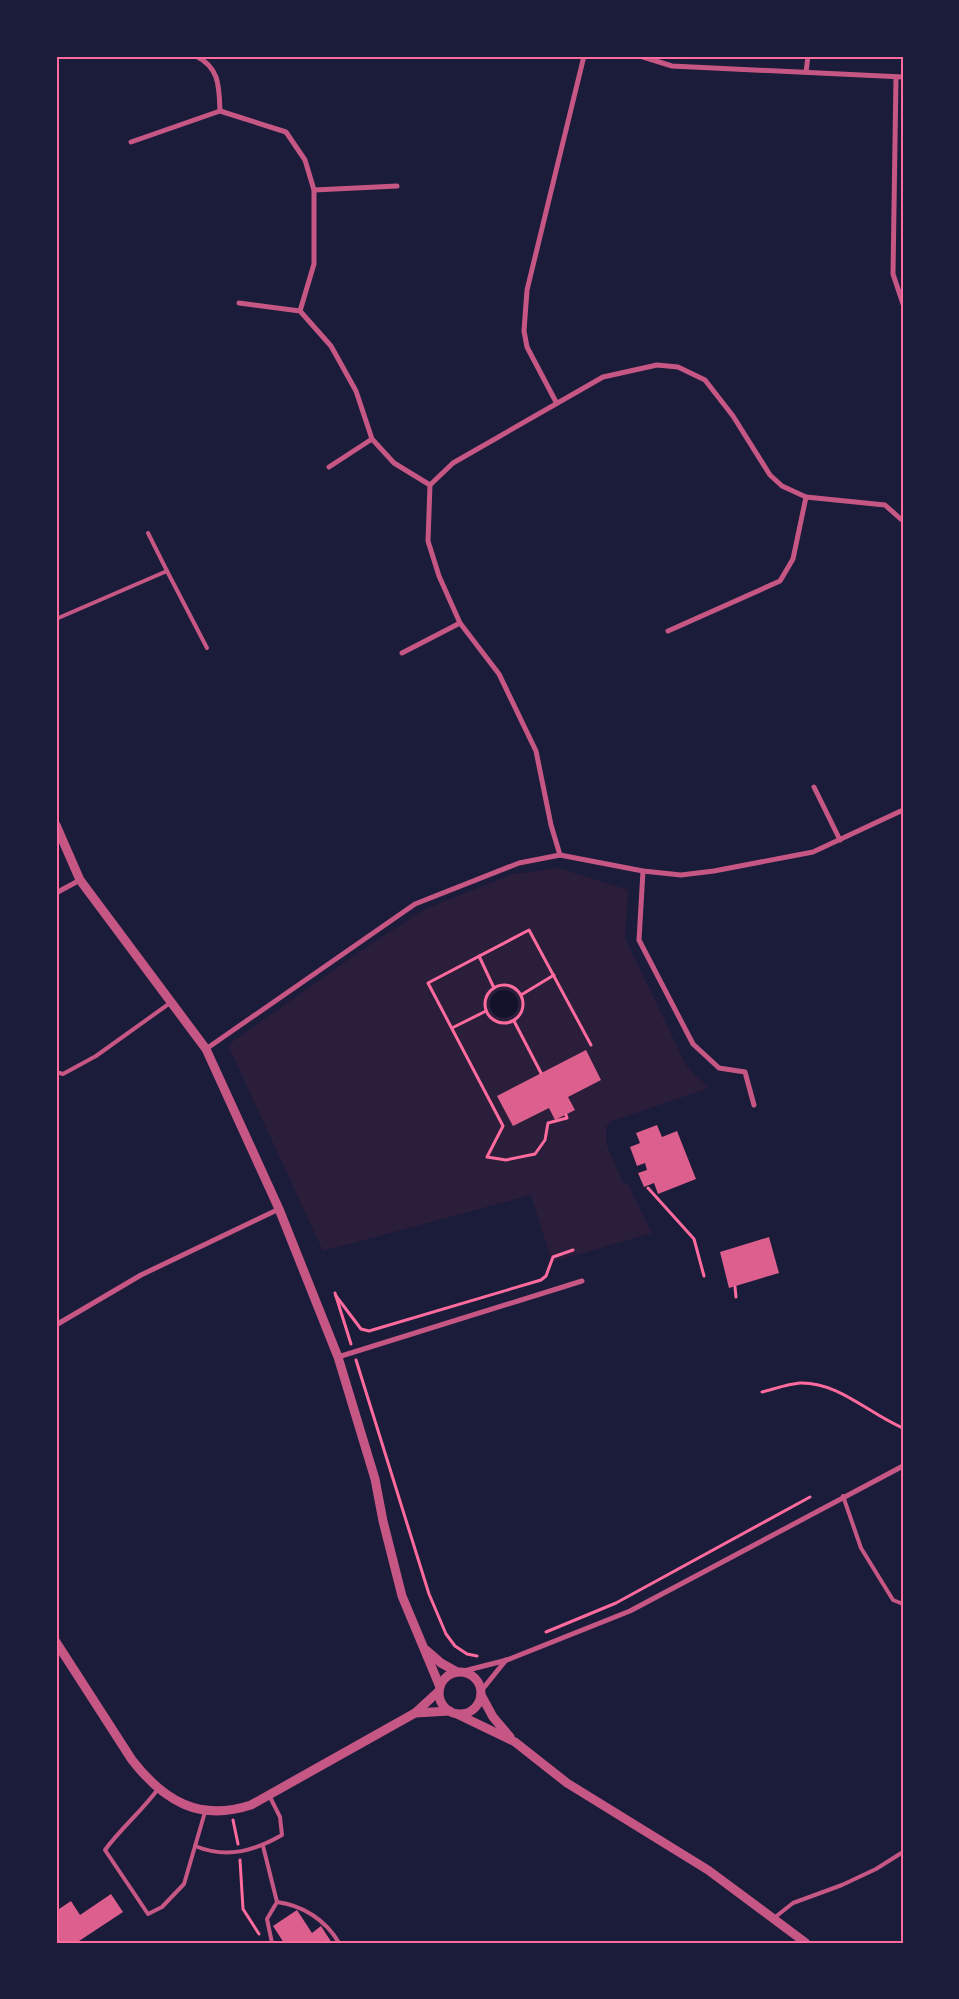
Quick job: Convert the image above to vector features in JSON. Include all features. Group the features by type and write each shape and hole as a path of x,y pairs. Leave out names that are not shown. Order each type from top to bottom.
{"street":[{"path":"196,56 208,62 218,82 220,112"},
{"path":"556,402 527,347 524,330 527,290 584,56"},
{"path":"640,56 672,66 903,78"},
{"path":"806,72 808,56"},
{"path":"896,77 893,274 903,304"},
{"path":"131,142 220,112 286,132 305,160 314,190 314,264 300,311"},
{"path":"314,190 397,186"},
{"path":"239,303 300,311 331,346 356,391 372,439 394,463 430,485"},
{"path":"560,855 551,825 536,751 499,674 460,623 439,576 428,541 430,485 453,463 602,377 657,365 678,367 705,380 733,416 770,475 782,486 806,497 885,505 903,521"},
{"path":"329,467 372,439"},
{"path":"668,631 780,580 793,559 806,497"},
{"path":"402,653 460,623"},
{"path":"814,787 840,840"},
{"path":"206,1049 416,904 519,863 560,855 643,871 681,875 714,871 813,852 903,810"},
{"path":"56,825 80,880 206,1049 279,1209 338,1358 374,1479 392,1564 402,1596 440,1689 442,1703 453,1713 515,1742"},
{"path":"643,871 639,940 693,1044 719,1068 745,1072 754,1105"},
{"path":"56,893 80,880"},
{"path":"56,1325 141,1275 279,1209"},
{"path":"338,1358 582,1281"},
{"path":"56,1642 145,1777 158,1789 191,1808 205,1812 232,1811 269,1796 415,1713 440,1689 446,1677 506,1660 630,1611 903,1466"},
{"path":"421,1644 441,1663 459,1672 472,1675 480,1685 481,1693 493,1717 515,1742 566,1783 708,1870 806,1943"},
{"path":"415,1713 470,1712 476,1707 481,1693 506,1660"}],"lane":[{"path":"148,533 207,648"},
{"path":"56,619 167,571"},
{"path":"56,1072 63,1074 96,1056 171,1002"},
{"path":"844,1496 861,1548 893,1600 903,1604"},
{"path":"158,1789 144,1810 113,1839 105,1850 148,1914 162,1907 184,1884 205,1812"},
{"path":"196,1846 208,1851 235,1854 263,1846 282,1835 280,1817 269,1796"},
{"path":"263,1846 277,1902 267,1920 272,1943"},
{"path":"774,1918 793,1903 842,1885 876,1869 903,1852"},
{"path":"277,1902 295,1904 316,1917 339,1943"}],"path":[{"path":"566,1115 567,1118 548,1122 545,1140 535,1154 506,1160 487,1157 503,1126 428,983 529,930 591,1045"},
{"path":"479,956 494,988"},
{"path":"521,995 554,975"},
{"path":"506,985 517,990 521,995 523,1000 521,1012 514,1020 501,1023 486,1011 486,998 494,988 506,985"},
{"path":"452,1028 486,1011"},
{"path":"514,1020 541,1073"},
{"path":"648,1188 694,1239 704,1276"},
{"path":"483,1657 467,1654 455,1646 446,1634 429,1594 334,1293 361,1329 369,1331 541,1280 546,1276 553,1257 573,1250"},
{"path":"736,1286 736,1297"},
{"path":"762,1392 800,1383 821,1385 838,1391 884,1420 903,1428"},
{"path":"542,1633 616,1603 810,1497"},
{"path":"243,1909 260,1936"}],"shaded area":[{"path":"559,868 628,890 625,938 687,1067 709,1088 612,1121 606,1127 606,1143 623,1183 628,1184 652,1233 552,1262 531,1195 323,1251 228,1045 365,948 425,909 513,874"},
{"path":"504,990 514,994 518,1004 514,1014 504,1018 494,1014 490,1004 494,994"}],"building":[{"path":"586,1050 601,1080 568,1097 575,1110 555,1120 549,1108 513,1126 497,1096"},
{"path":"657,1125 662,1137 677,1131 696,1179 658,1194 654,1183 644,1187 638,1173 647,1170 645,1163 637,1166 630,1147 640,1143 636,1133"},
{"path":"769,1237 779,1273 729,1288 720,1252"},
{"path":"111,1894 123,1912 76,1943 56,1943 56,1911 71,1901 80,1915"},
{"path":"297,1910 312,1933 321,1926 332,1943 284,1943 273,1926"}]}
